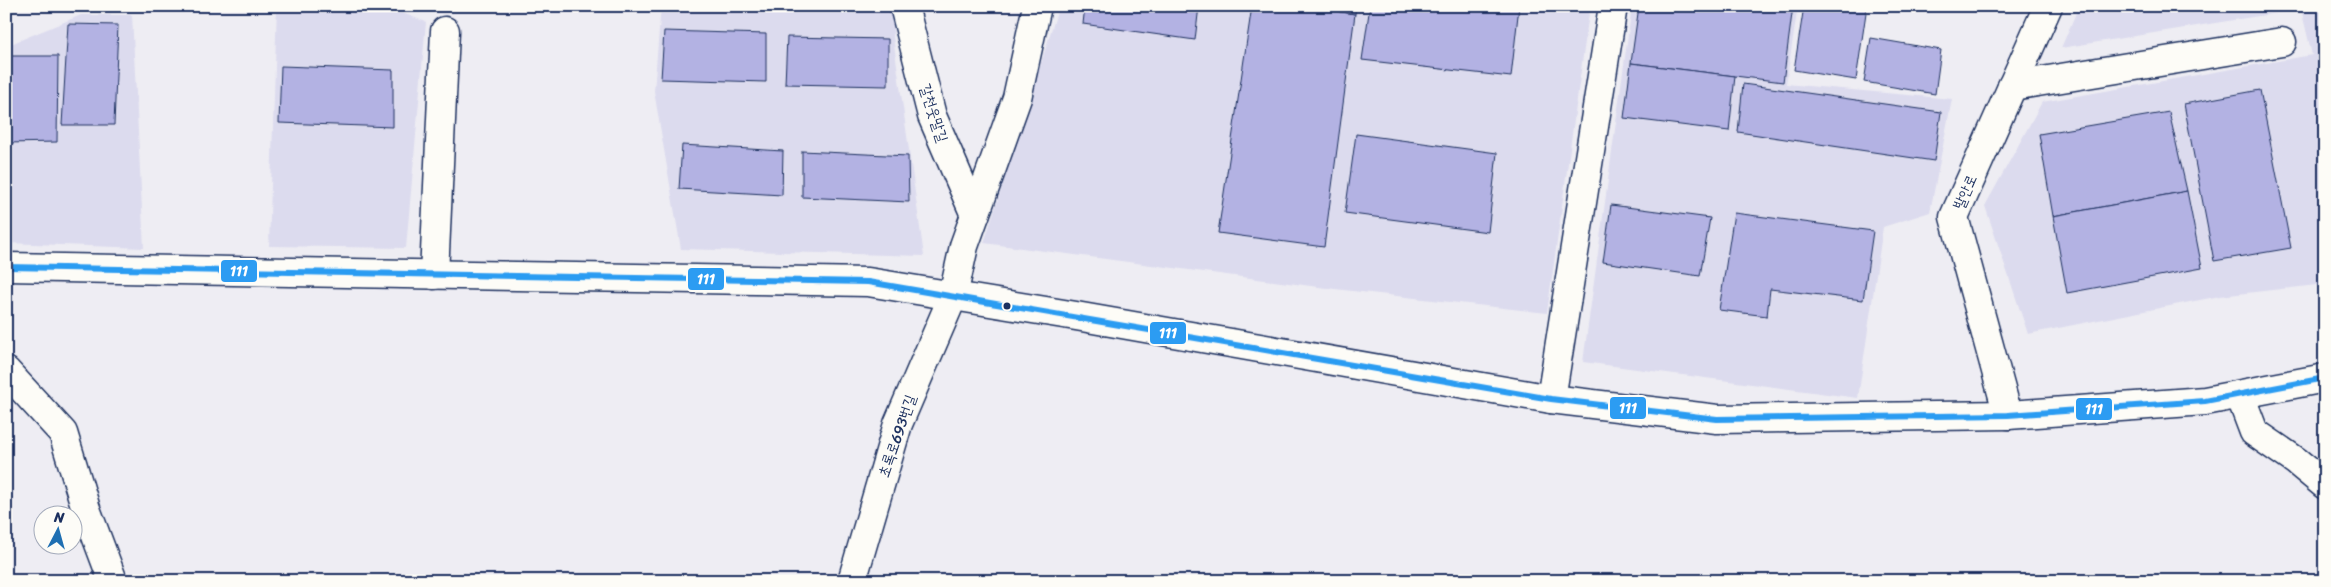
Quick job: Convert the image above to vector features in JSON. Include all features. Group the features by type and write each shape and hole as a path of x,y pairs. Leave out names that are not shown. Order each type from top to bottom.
{"main road":[{"name":"갈천웃말길","path":"904,6 932,116 975,215"},
{"path":"953,296 964,246 1017,98 1037,6"},
{"path":"1551,399 1613,6"},
{"name":"발안로","path":"2008,416 1954,217 2048,6"},
{"path":"434,275 445,31"},
{"path":"2012,86 2282,42"},
{"path":"6,267 868,282 1551,399 1717,419 2008,416 2205,401 2325,378"},
{"name":"초록로693번길","path":"852,581 898,424 953,296"},
{"path":"6,371 63,433 86,509 113,581"},
{"path":"2240,395 2254,432 2296,461 2325,486"}],"shaded area":[{"path":"277,6 384,6 426,22 406,248 269,246"},
{"path":"661,6 895,6 893,37 924,256 681,249 654,91"},
{"path":"1059,6 1590,6 1547,313 1326,288 984,243"},
{"path":"1632,6 1798,6 1786,84 1952,99 1930,212 1883,227 1858,398 1583,362"},
{"path":"2079,6 2325,6 2325,284 2220,296 2028,334 1985,206 2042,102 2312,55 2301,9 2061,48"},
{"path":"81,15 132,15 144,248 6,243 6,46"}],"building":[{"path":"1085,6 1199,6 1195,40 1083,24"},
{"path":"1252,6 1301,6 1355,14 1324,247 1218,233"},
{"path":"1301,6 1356,6 1355,14"},
{"path":"1370,6 1519,6 1511,77 1362,60"},
{"path":"1639,6 1793,6 1783,82 1631,63"},
{"path":"1804,6 1867,6 1856,80 1794,70"},
{"path":"68,24 118,25 114,125 62,125"},
{"path":"664,31 766,34 766,82 661,79"},
{"path":"787,37 888,39 888,86 785,84"},
{"path":"1871,38 1941,50 1935,94 1864,82"},
{"path":"6,56 58,56 57,142 6,143"},
{"path":"1631,63 1735,76 1729,131 1624,118"},
{"path":"281,66 393,70 393,127 279,123"},
{"path":"1743,84 1941,112 1934,161 1738,132"},
{"path":"2260,90 2291,248 2214,261 2184,104"},
{"path":"2169,112 2187,191 2053,216 2039,134"},
{"path":"1356,134 1497,153 1488,232 1345,213"},
{"path":"682,145 783,151 782,195 679,189"},
{"path":"802,151 908,156 909,202 802,197"},
{"path":"2187,191 2202,268 2067,293 2053,216"},
{"path":"1611,205 1710,218 1700,276 1603,262"},
{"path":"1734,213 1873,231 1863,300 1770,289 1767,316 1719,310"}],"transit line":[{"name":"111","path":"6,267 868,282 1551,399 1717,419 2008,415 2205,401 2325,378"}]}
